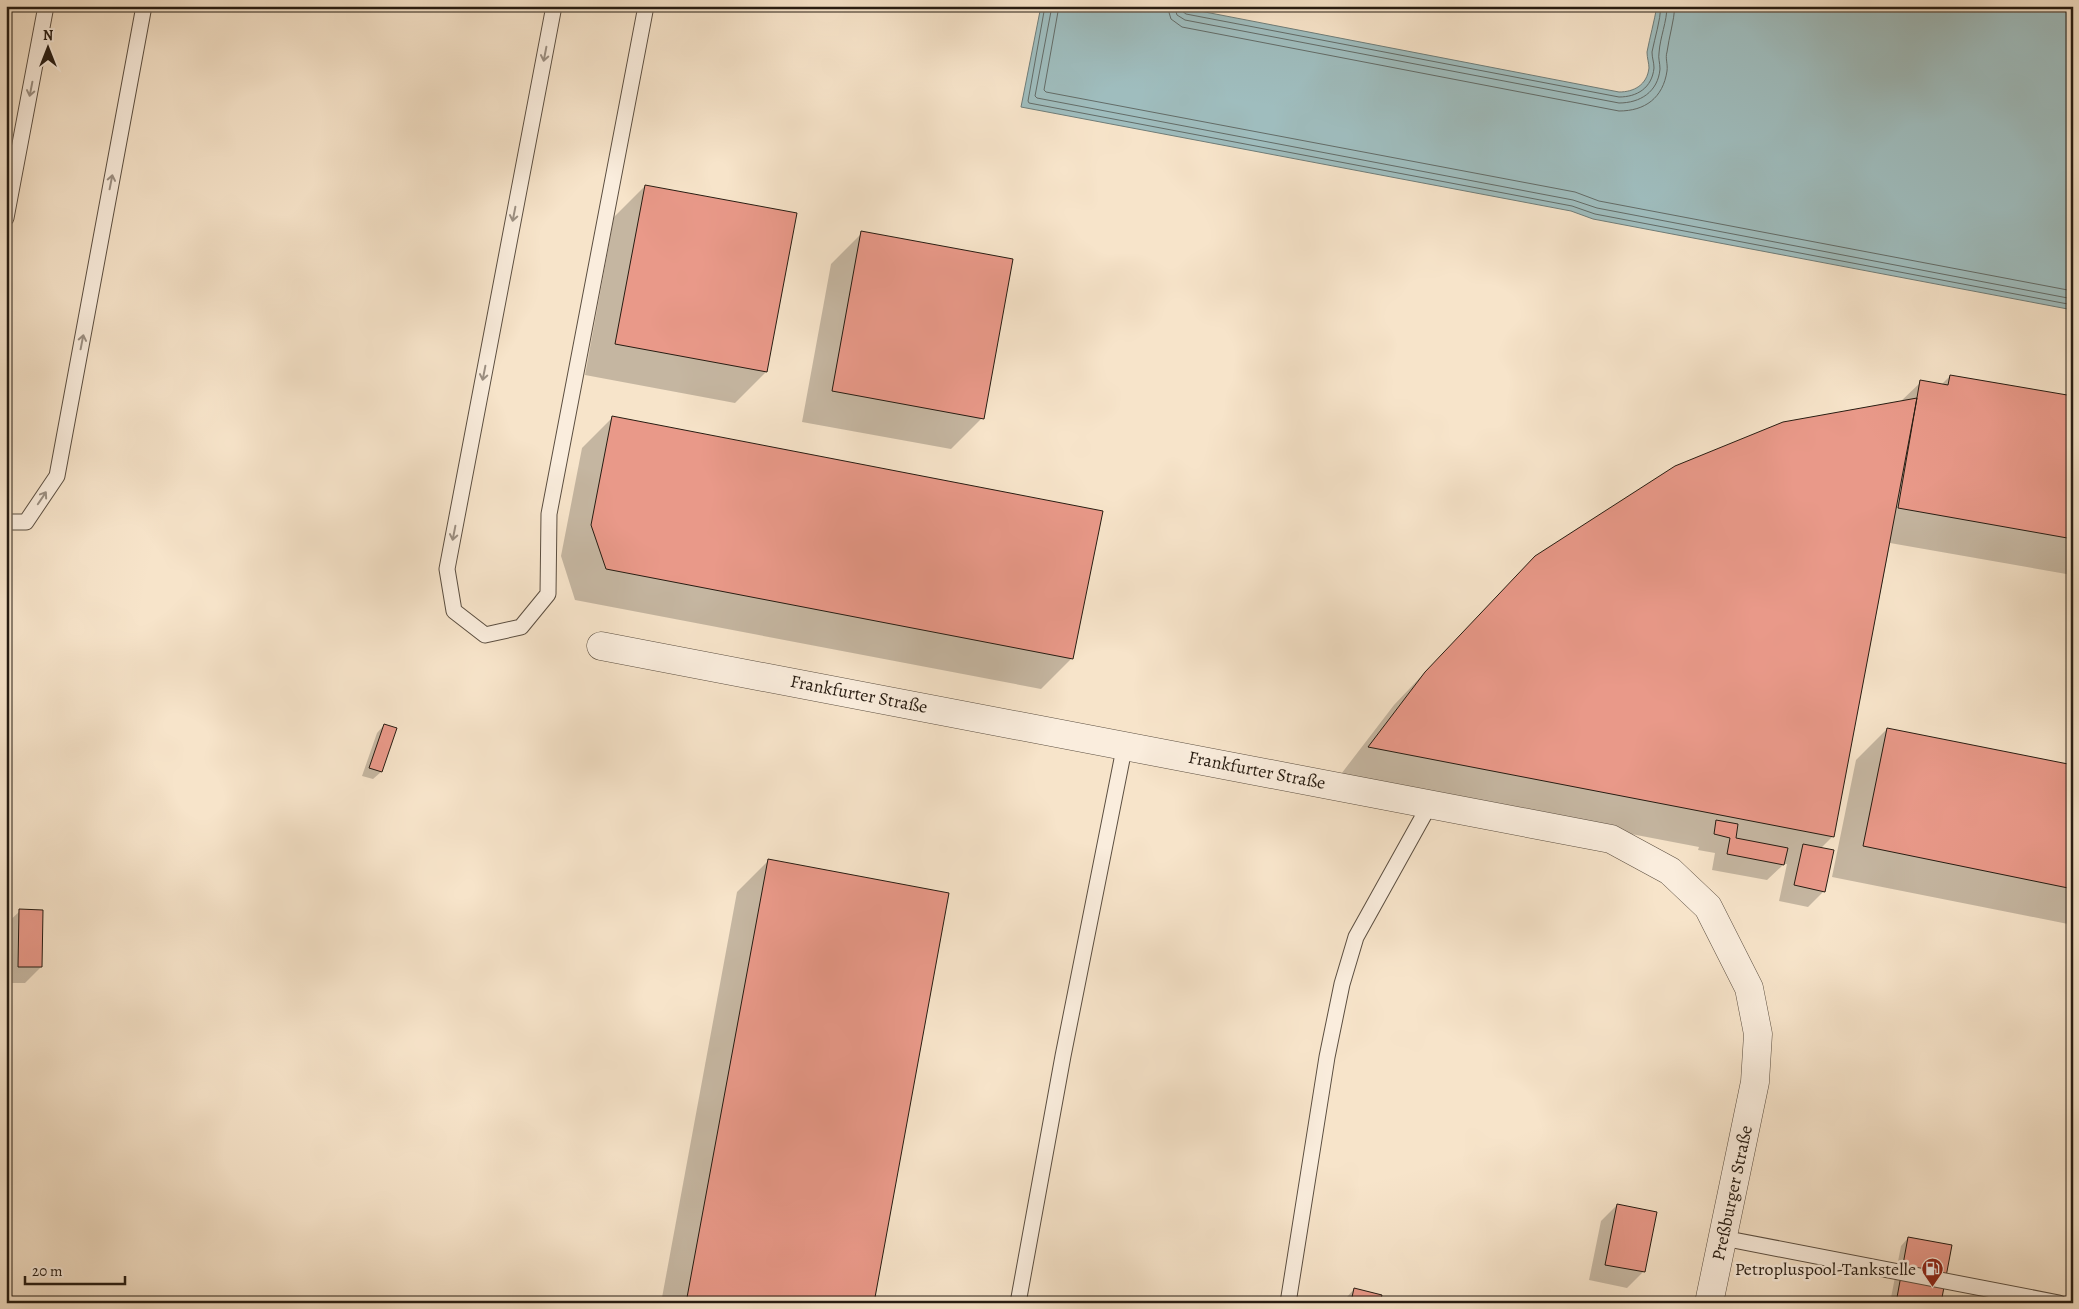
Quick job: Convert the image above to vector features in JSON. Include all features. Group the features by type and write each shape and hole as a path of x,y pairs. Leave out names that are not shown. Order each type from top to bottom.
{"street":[{"name":"Frankfurter Straße","path":"601,646 1125,744 1611,839 1670,871 1708,907 1749,988 1758,1034 1755,1082"},
{"name":"Preßburger Straße","path":"1710,1303 1755,1082"}],"lane":[{"path":"6,218 46,6"},
{"path":"6,522 26,522 57,476 144,6"},
{"path":"554,6 447,569 454,610 484,635 521,627 548,594 549,514 646,6"},
{"path":"1018,1303 1063,1056 1125,744"},
{"path":"1288,1303 1327,1057 1342,984 1356,937 1430,804"},
{"path":"1723,1238 2059,1303"}],"water":[{"path":"1041,6 1174,6 1619,92 1635,89 1646,79 1649,68 1647,52 1657,6 2073,6 2073,310 1593,219 1571,211 1021,107"}],"building":[{"path":"645,185 797,213 767,372 615,344"},
{"path":"861,231 1013,259 984,419 832,391"},
{"path":"1950,375 2073,396 2073,539 1898,508 1920,380 1948,385"},
{"path":"1917,398 1834,837 1368,747 1425,672 1535,556 1675,466 1783,422"},
{"path":"612,416 1103,511 1073,659 606,569 591,525"},
{"path":"384,724 397,728 382,772 369,768"},
{"path":"1887,728 2073,765 2073,889 1863,846"},
{"path":"1716,820 1738,824 1736,838 1788,848 1784,865 1727,854 1730,838 1714,834"},
{"path":"1803,844 1834,850 1825,892 1794,885"},
{"path":"768,859 949,893 874,1303 686,1303"},
{"path":"19,909 43,910 42,967 18,967"},
{"path":"1617,1204 1657,1212 1645,1272 1605,1265"},
{"path":"1908,1237 1952,1245 1941,1303 1896,1303"},
{"path":"1354,1288 1382,1295 1380,1303 1351,1302"}],"place":[{"name":"Petropluspool-Tankstelle","path":"1932,1288"}]}
